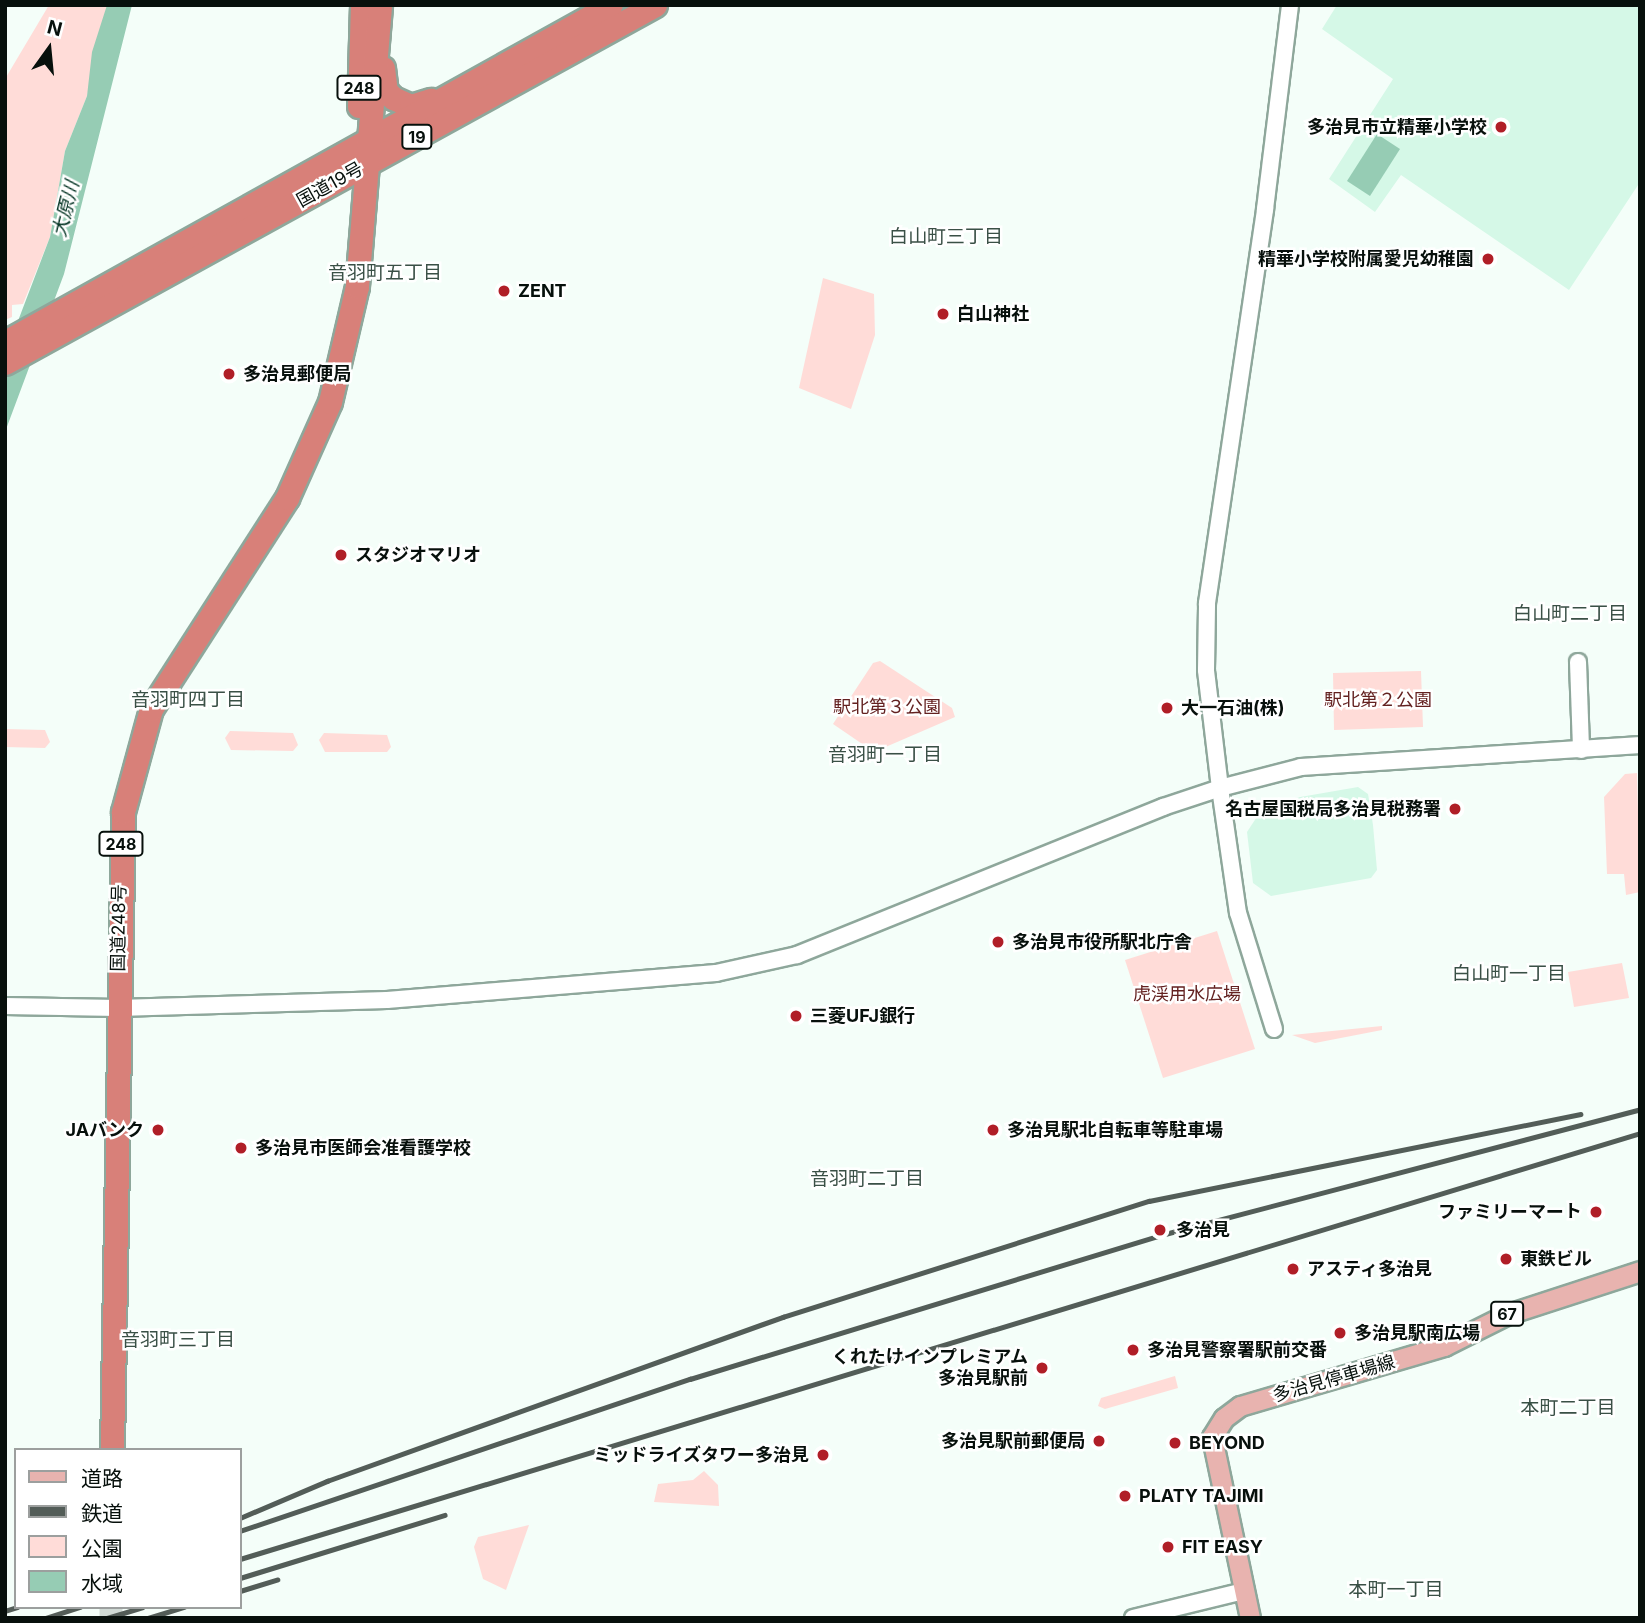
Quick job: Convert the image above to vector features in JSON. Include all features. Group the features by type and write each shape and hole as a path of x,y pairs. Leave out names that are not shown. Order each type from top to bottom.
{"highway":[{"name":"国道248号","path":"362,5 363,155"},
{"name":"国道248号","path":"112,1448 123,811 151,709 305,464 330,402 352,294 363,155 380,5"},
{"name":"248","path":"387,5 386,91 411,106 446,97"},
{"name":"国道19号","path":"363,155 446,97 611,5"},
{"name":"国道19号","path":"5,342 174,259 363,155 655,5"},
{"name":"国道19号","path":"5,363 174,259"}],"main road":[{"name":"多治見停車場線","path":"1250,1618 1212,1437 1224,1418 1240,1406 1444,1346 1508,1314 1640,1270"}],"street":[{"path":"1274,1029 1238,913 1206,670 1207,603 1269,184 1290,5"},
{"path":"1578,662 1581,750"},
{"path":"5,1006 118,1008 387,1000 716,973 797,955 1163,807 1220,788 1301,767 1640,745"},
{"path":"1133,1618 1244,1591"}],"shaded area":[{"name":"多治見市立精華小学校","path":"1337,5 1640,5 1640,182 1569,290 1401,175 1375,212 1329,179 1393,79 1322,29"},
{"path":"1358,787 1368,794 1373,825 1377,870 1371,878 1271,896 1253,883 1247,832 1266,803"}],"green space":[{"path":"49,5 107,5 87,96 65,151 50,237 23,304 12,305 12,317 5,320 5,79"},
{"path":"823,278 874,294 875,335 851,409 799,388"},
{"name":"駅北第３公園","path":"880,661 952,708 955,717 874,752 833,724 873,663"},
{"name":"駅北第２公園","path":"1421,671 1423,727 1334,730 1333,673"},
{"path":"5,729 45,730 50,742 45,748 5,747"},
{"path":"230,731 293,733 298,745 293,751 231,750 225,738"},
{"path":"324,733 387,735 391,747 387,752 325,752 319,740"},
{"path":"1637,773 1640,892 1626,895 1624,874 1607,874 1604,797 1625,774"},
{"name":"虎渓用水広場","path":"1217,931 1255,1049 1163,1078 1125,960"},
{"path":"1622,963 1629,998 1574,1007 1568,972"},
{"path":"1382,1026 1382,1030 1315,1043 1292,1035"},
{"path":"1175,1376 1178,1388 1105,1409 1098,1406 1101,1398"},
{"path":"704,1471 718,1485 719,1506 654,1502 658,1484 693,1480"},
{"path":"529,1525 506,1590 483,1579 474,1547 478,1537"}],"water":[{"name":"大原川","path":"107,5 132,5 64,274 5,432 5,355 50,237 65,151 87,96 92,52"},
{"path":"1377,134 1400,149 1370,196 1347,181"}],"tunnel":[{"path":"111,1609 111,1618"}],"railway":[{"path":"242,1530 690,1379 1165,1234 1640,1109"},
{"path":"242,1517 327,1481 783,1317 1149,1201 1580,1114"},
{"path":"242,1558 1640,1133"},
{"path":"242,1577 445,1515"},
{"path":"242,1590 277,1580"},
{"path":"5,1611 14,1608"},
{"path":"46,1618 74,1609"},
{"path":"107,1618 136,1609"},
{"path":"148,1618 177,1609"}],"place":[{"name":"多治見市立精華小学校","path":"1501,127"},
{"name":"精華小学校附属愛児幼稚園","path":"1488,259"},
{"name":"ZENT","path":"504,291"},
{"name":"白山神社","path":"943,314"},
{"name":"多治見郵便局","path":"229,374"},
{"name":"スタジオマリオ","path":"341,555"},
{"name":"大一石油(株)","path":"1167,708"},
{"name":"名古屋国税局多治見税務署","path":"1455,809"},
{"name":"多治見市役所駅北庁舎","path":"998,942"},
{"name":"三菱UFJ銀行","path":"796,1016"},
{"name":"JAバンク","path":"158,1130"},
{"name":"多治見駅北自転車等駐車場","path":"993,1130"},
{"name":"多治見市医師会准看護学校","path":"241,1148"},
{"name":"ファミリーマート","path":"1596,1212"},
{"name":"多治見","path":"1160,1230"},
{"name":"東鉄ビル","path":"1506,1259"},
{"name":"アスティ多治見","path":"1293,1269"},
{"name":"多治見駅南広場","path":"1340,1333"},
{"name":"多治見警察署駅前交番","path":"1133,1350"},
{"name":"くれたけインプレミアム 多治見駅前","path":"1042,1368"},
{"name":"多治見駅前郵便局","path":"1099,1441"},
{"name":"BEYOND","path":"1175,1443"},
{"name":"ミッドライズタワー多治見","path":"823,1455"},
{"name":"PLATY TAJIMI","path":"1125,1496"},
{"name":"FIT EASY","path":"1168,1547"}],"district":[{"name":"白山町三丁目","path":"946,237"},
{"name":"音羽町五丁目","path":"385,273"},
{"name":"白山町二丁目","path":"1570,614"},
{"name":"音羽町四丁目","path":"188,700"},
{"name":"音羽町一丁目","path":"885,755"},
{"name":"白山町一丁目","path":"1509,974"},
{"name":"音羽町二丁目","path":"867,1179"},
{"name":"音羽町三丁目","path":"178,1340"},
{"name":"本町二丁目","path":"1568,1408"},
{"name":"本町一丁目","path":"1396,1590"}]}
